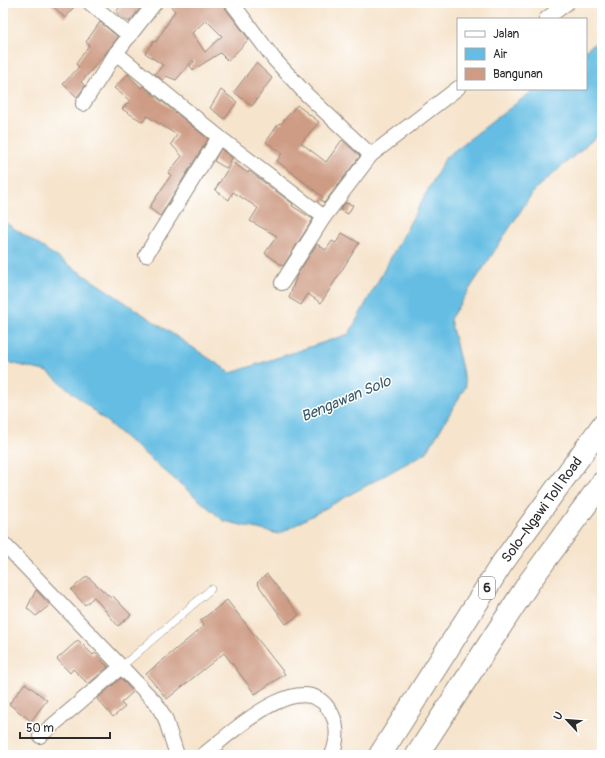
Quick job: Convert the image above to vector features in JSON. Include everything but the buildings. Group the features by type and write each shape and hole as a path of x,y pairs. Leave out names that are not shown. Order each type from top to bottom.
{"highway":[{"name":"Solo–Ngawi Toll Road","path":"380,755 501,565 602,426"},
{"name":"6","path":"417,755 530,581 602,483"}],"street":[{"path":"90,3 130,36"},
{"path":"83,104 116,54 155,3"},
{"path":"232,3 274,59 306,94 371,155"},
{"path":"547,18 567,3"},
{"path":"116,54 219,137 324,217"},
{"path":"282,283 324,217 371,155 457,89"},
{"path":"146,255 219,137"},
{"path":"3,543 120,668 156,704 164,718 177,755"},
{"path":"40,736 120,668"},
{"path":"203,755 262,709 277,701 305,696 317,697 323,701 330,711 337,733 332,755"}],"lane":[{"path":"120,668 211,589"}],"water":[{"name":"Bengawan Solo","path":"602,38 602,132 535,189 450,319 466,386 427,452 279,534 224,521 48,372 3,361 3,221 231,373 349,334 446,157 534,90 587,90 587,49"}]}
